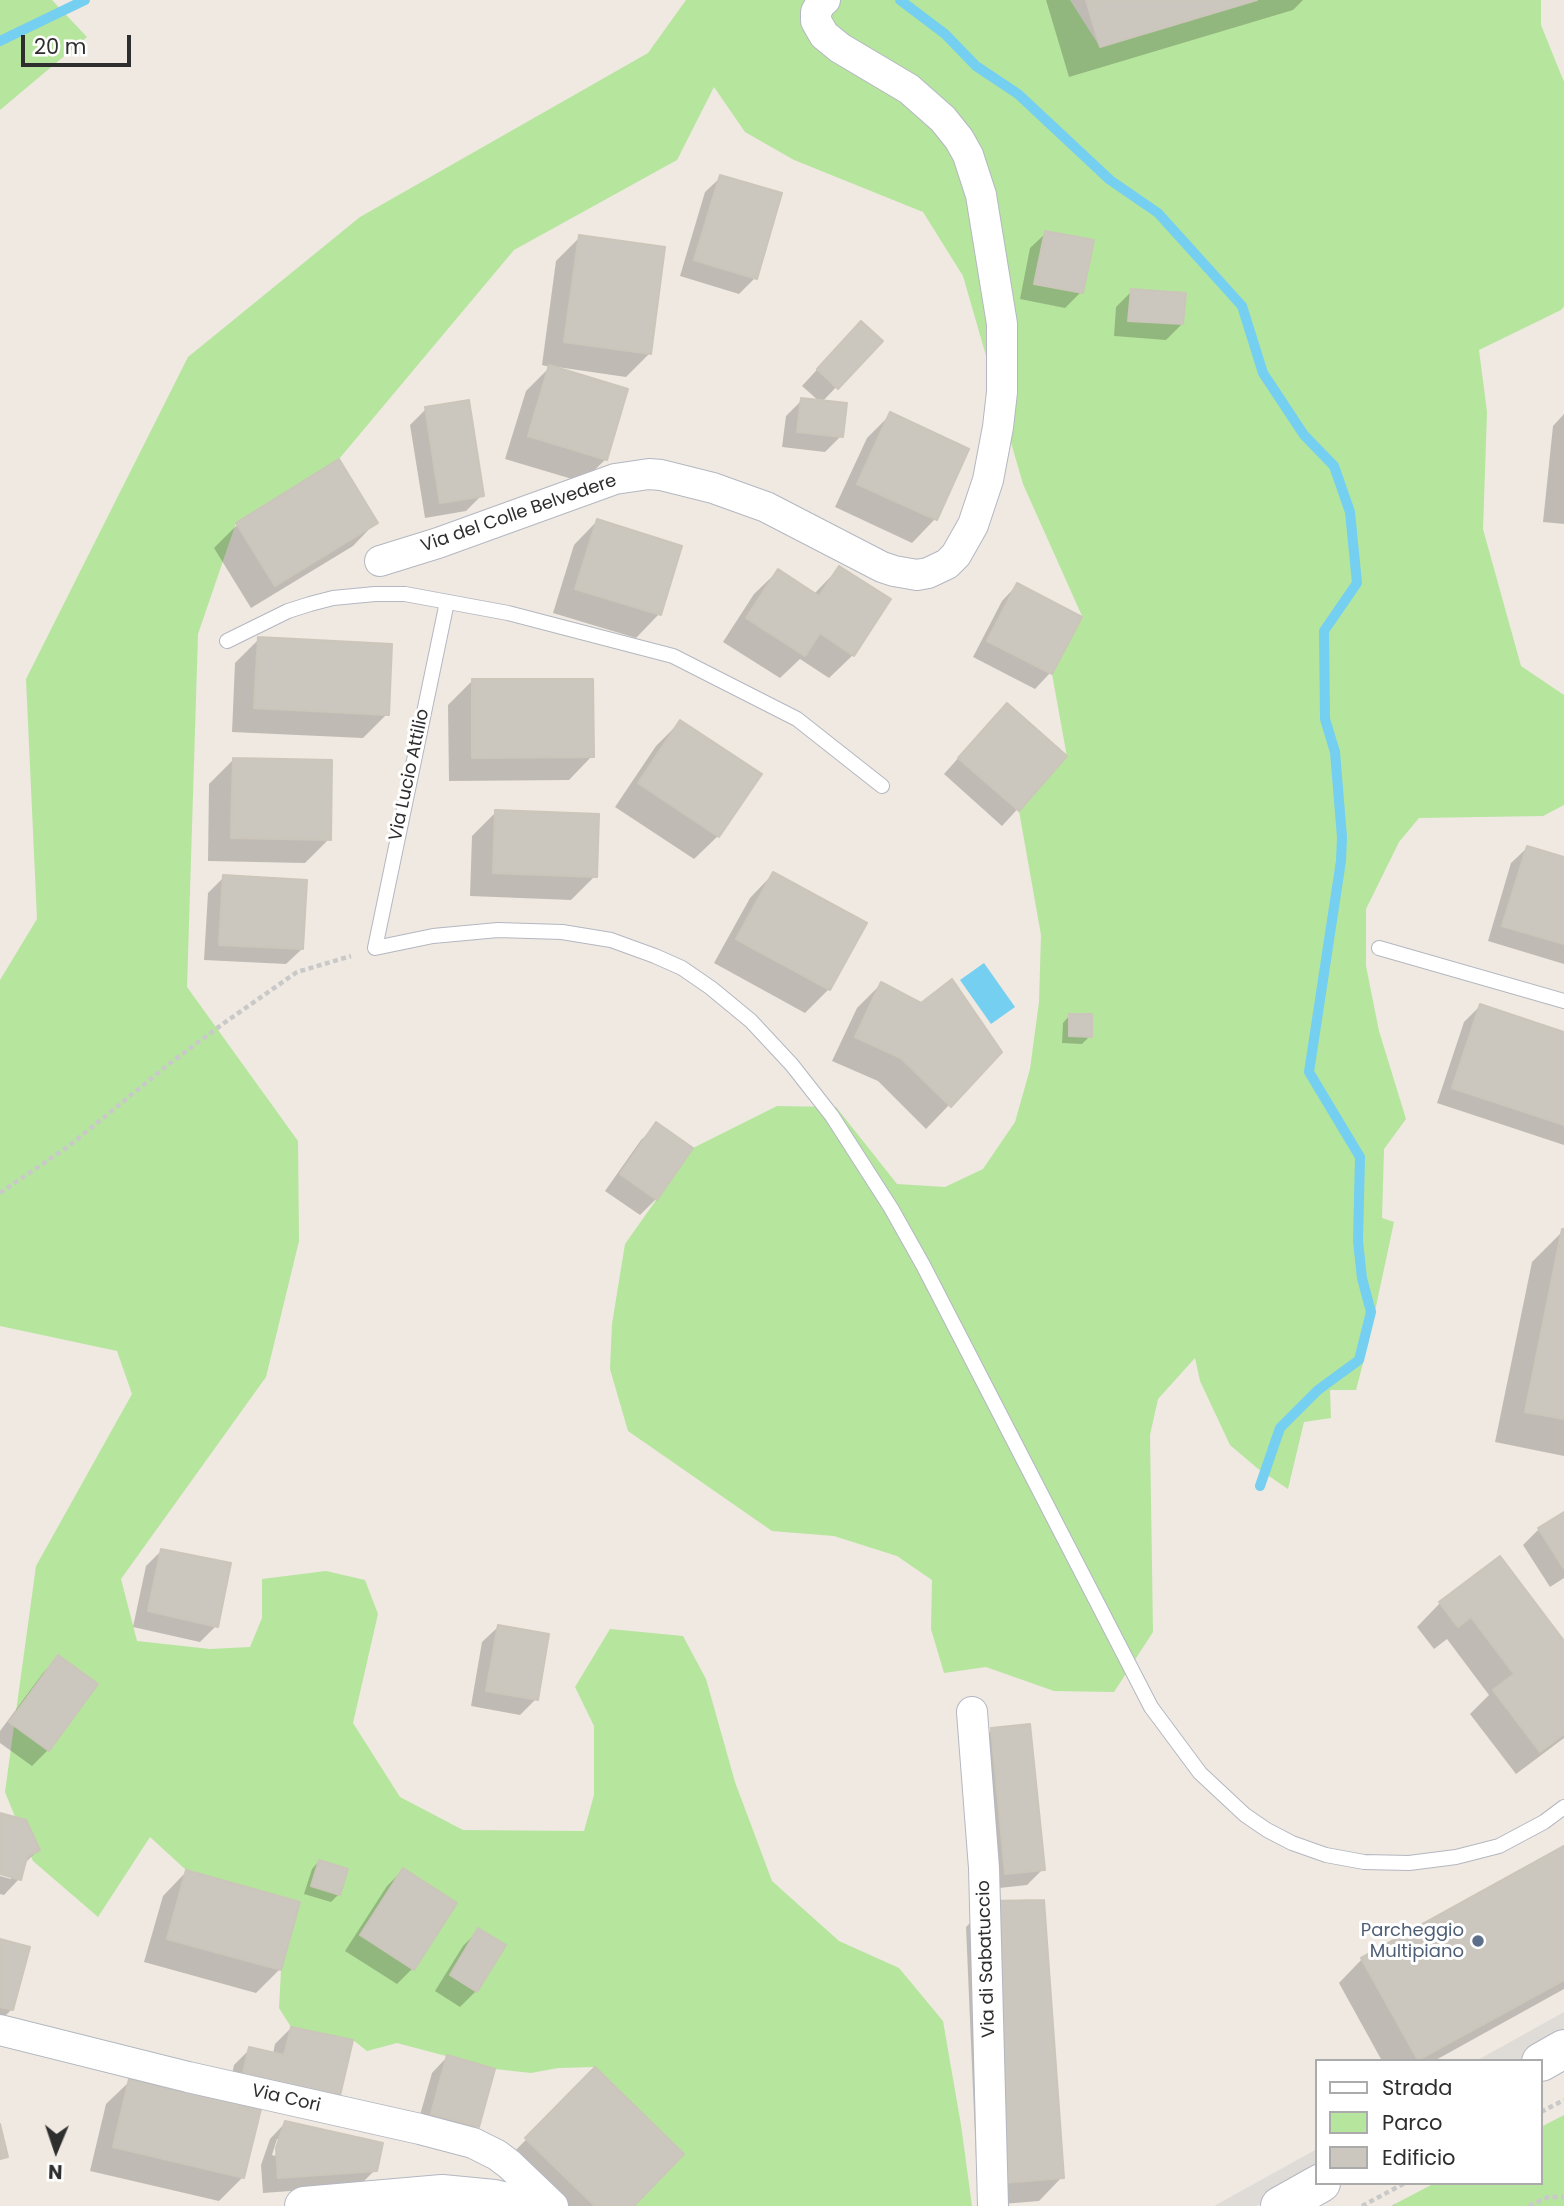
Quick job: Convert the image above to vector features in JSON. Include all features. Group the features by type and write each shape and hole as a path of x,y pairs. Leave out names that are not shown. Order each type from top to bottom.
{"street":[{"name":"Via del Colle Belvedere","path":"380,561 438,543 615,479 649,474 713,488 766,507 894,571 917,575 928,573 947,564 956,555 973,525 988,480 1002,392 1002,324 981,195 968,155 943,119 909,89 840,48 824,35 816,12 825,0"},
{"name":"Via di Sabatuccio","path":"972,1712 984,1868 993,2206"},
{"name":"Via Cori","path":"0,2029 188,2077 473,2143 509,2164 553,2206"},
{"path":"1543,2061 1564,2049"},
{"path":"1280,2206 1317,2185"},
{"path":"304,2206 442,2194 494,2199 525,2206"}],"lane":[{"path":"227,641 288,611 333,598 391,594 508,613 673,656 797,719 881,786"},
{"name":"Via Lucio Attilio","path":"375,948 447,602"},
{"path":"375,948 433,936 498,930 562,932 611,940 682,968 731,1004 765,1035 832,1116 891,1208 1151,1707 1200,1773 1245,1815 1292,1843 1318,1853 1364,1862 1409,1863 1455,1857 1499,1846 1544,1822 1564,1807"},
{"path":"1379,948 1564,1001"}],"path":[{"path":"0,1193 69,1146 169,1064 297,972 375,948"},
{"path":"1543,2111 1564,2100"},
{"path":"1362,2206 1401,2185"},
{"path":"1530,2206 1548,2197 1564,2197"}],"green space":[{"path":"0,0 52,0 87,37 0,110"},
{"path":"686,0 1070,0 1100,47 1257,0 1541,0 1541,25 1564,82 1564,306 1561,310 1479,350 1487,412 1483,529 1521,666 1564,695 1564,805 1543,816 1419,818 1399,842 1366,909 1366,966 1379,1031 1406,1119 1384,1149 1382,1218 1394,1222 1356,1390 1330,1390 1331,1418 1304,1422 1288,1489 1230,1445 1200,1381 1195,1358 1158,1399 1150,1435 1153,1632 1114,1692 1054,1691 986,1667 944,1673 931,1629 932,1580 897,1556 834,1536 772,1531 628,1431 610,1369 612,1324 625,1244 693,1148 777,1106 836,1107 897,1184 945,1187 983,1169 1015,1122 1030,1069 1039,1002 1041,935 1019,811 1067,757 1052,674 1082,616 1023,484 963,276 923,212 794,160 745,132 714,87 677,160 514,250 339,459 236,523 198,634 187,987 298,1141 299,1241 266,1377 121,1579 137,1641 210,1649 250,1647 262,1618 262,1579 326,1571 365,1580 378,1614 353,1723 400,1797 463,1830 584,1831 594,1795 594,1726 575,1687 610,1629 683,1636 706,1679 735,1782 772,1881 839,1941 899,1968 943,2021 972,2206 634,2206 684,2154 595,2067 558,2068 531,2073 495,2069 397,2043 367,2051 353,2040 291,2027 279,2008 281,1970 300,1902 186,1870 150,1837 98,1917 33,1861 5,1792 36,1566 132,1394 117,1351 0,1326 0,980 37,919 26,679 188,357 360,217 648,53"},
{"path":"1564,2115 1564,2206 1391,2206 1431,2185 1543,2185 1543,2126"}],"shaded area":[{"path":"1564,2012 1564,2038 1526,2059 1480,2059"},
{"path":"1316,2150 1316,2174 1256,2206 1214,2206"}],"water":[{"path":"984,963 1015,1007 991,1024 960,980"}],"building":[{"path":"1086,0 1257,0 1100,47"},
{"path":"720,175 782,193 757,279 694,260"},
{"path":"1045,231 1094,240 1083,293 1034,284"},
{"path":"579,235 665,247 651,354 564,342"},
{"path":"1131,289 1186,293 1183,324 1128,321"},
{"path":"861,321 883,341 838,389 817,369"},
{"path":"549,365 628,389 607,460 528,436"},
{"path":"801,398 847,403 843,437 797,432"},
{"path":"469,400 484,496 440,503 425,407"},
{"path":"890,412 969,449 937,520 857,484"},
{"path":"339,459 378,523 275,586 236,523"},
{"path":"597,519 682,546 661,615 575,589"},
{"path":"839,566 891,599 854,656 820,633 805,656 746,618 778,569 819,596"},
{"path":"1017,583 1082,617 1052,674 987,641"},
{"path":"258,637 392,644 389,715 254,708"},
{"path":"472,679 593,679 594,757 472,758"},
{"path":"1007,703 1067,756 1019,811 958,758"},
{"path":"680,720 762,774 719,837 638,783"},
{"path":"233,758 332,760 331,840 231,838"},
{"path":"495,810 599,814 597,877 493,873"},
{"path":"1527,846 1564,857 1564,944 1502,926"},
{"path":"773,872 867,923 830,990 736,939"},
{"path":"223,875 307,880 303,949 219,945"},
{"path":"952,979 1002,1052 951,1107 901,1058 855,1037 881,982 921,1003"},
{"path":"1480,1004 1564,1032 1564,1125 1452,1088"},
{"path":"1069,1014 1092,1014 1092,1037 1069,1036"},
{"path":"656,1122 693,1148 657,1200 620,1174"},
{"path":"1564,1229 1564,1419 1525,1412"},
{"path":"1564,1512 1564,1569 1538,1528"},
{"path":"161,1549 231,1563 218,1627 148,1611"},
{"path":"1500,1556 1564,1641 1564,1734 1540,1752 1493,1690 1514,1674 1471,1617 1458,1627 1439,1602"},
{"path":"498,1625 549,1634 538,1700 486,1691"},
{"path":"58,1655 98,1684 49,1751 9,1722"},
{"path":"1030,1724 1045,1870 1005,1874 991,1728"},
{"path":"0,1813 26,1820 40,1850 27,1857 21,1880 0,1874"},
{"name":"Parcheggio Multipiano","path":"1564,1846 1564,1980 1417,2059 1361,1958"},
{"path":"319,1860 348,1869 340,1895 311,1886"},
{"path":"403,1868 457,1903 414,1970 360,1935"},
{"path":"186,1870 300,1902 281,1970 167,1939"},
{"path":"1044,1900 1064,2178 1001,2183 989,1901"},
{"path":"478,1928 506,1945 477,1992 450,1975"},
{"path":"0,1939 30,1947 13,2010 0,2007"},
{"path":"291,2027 353,2040 339,2100 242,2078 249,2047 284,2055"},
{"path":"447,2055 495,2069 479,2127 431,2114"},
{"path":"595,2067 684,2154 634,2206 595,2206 525,2138"},
{"path":"129,2079 261,2109 244,2178 113,2147"},
{"path":"285,2121 383,2143 377,2171 278,2178 276,2148"},
{"path":"0,2124 8,2157 0,2159"}],"waterway":[{"path":"0,41 85,0"},
{"path":"900,0 945,34 976,66 1018,94 1110,180 1158,213 1242,306 1263,373 1304,435 1334,466 1350,512 1357,583 1324,631 1325,719 1335,752 1342,837 1341,861 1309,1072 1360,1157 1358,1241 1362,1278 1371,1312 1359,1360 1318,1390 1280,1428 1260,1486"}],"place":[{"name":"Parcheggio Multipiano","path":"1478,1941"}]}
